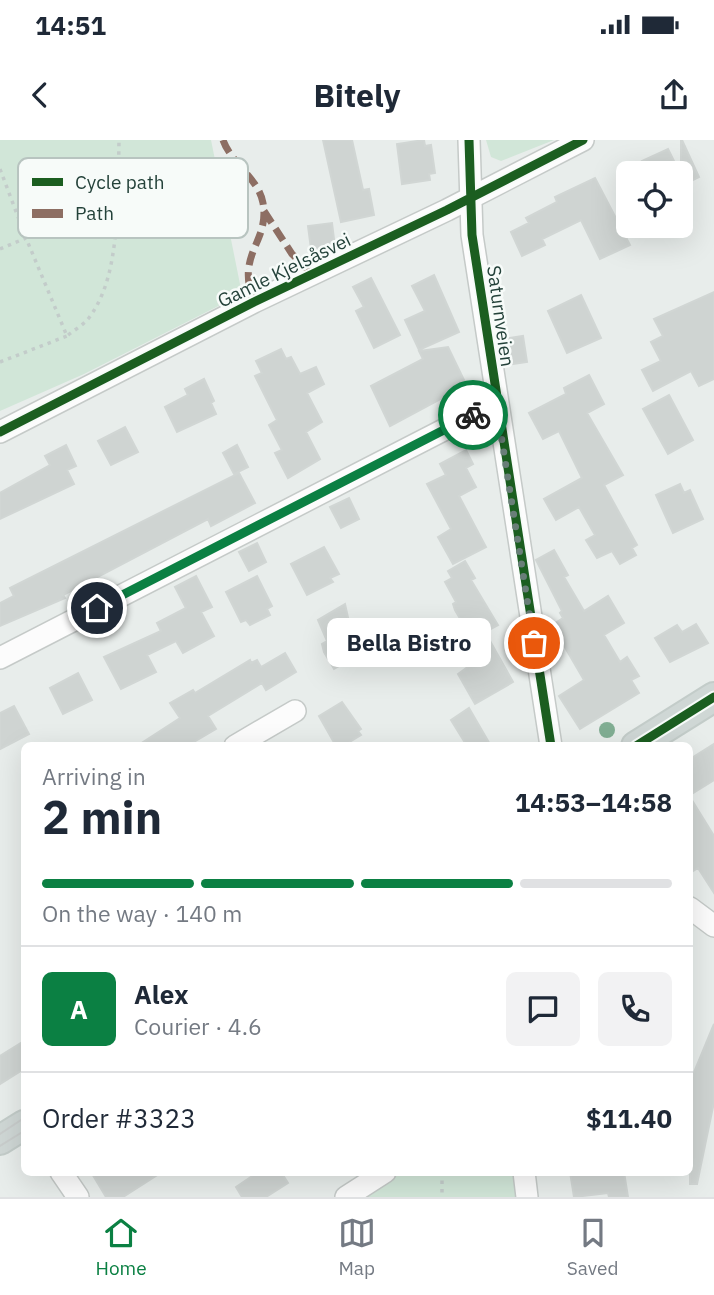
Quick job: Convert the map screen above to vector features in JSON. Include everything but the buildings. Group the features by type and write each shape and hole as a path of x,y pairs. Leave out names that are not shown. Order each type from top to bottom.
{"main road":[{"path":"642,742 714,697"},
{"path":"0,1140 21,1127"}],"street":[{"name":"Saturnveien","path":"469,140 473,173 470,197 496,403 550,742"},
{"name":"Gamle Kjelsåsvei","path":"0,432 254,302 583,140"},
{"path":"0,658 496,403"},
{"path":"243,742 295,711"},
{"path":"693,910 714,926"},
{"path":"64,1176 78,1197"},
{"path":"346,1197 379,1176"},
{"path":"524,1176 527,1197"}],"path":[{"path":"119,140 119,158"},
{"path":"0,169 18,217"},
{"path":"0,249 26,238 66,336"},
{"path":"0,362 66,336 88,319 115,254 116,238"},
{"path":"442,1176 442,1197"}],"green space":[{"path":"0,140 211,140 215,158 18,158 18,238 231,238 242,294 84,374 0,411"},
{"path":"486,140 554,140 501,161 491,157"},
{"path":"391,1176 518,1176 521,1197 358,1197"}],"tram line":[{"path":"632,742 714,691"},
{"path":"0,1134 21,1120"},
{"path":"0,1146 21,1133"}],"marked path":[{"path":"223,140 234,158"},
{"path":"248,176 260,194 264,217 248,271 254,302"},
{"path":"264,211 292,254 312,274"}],"cycle path":[{"path":"469,140 472,235 550,742"},
{"path":"0,432 254,302 447,210 583,140"},
{"path":"642,742 714,697"}],"way so far":[{"path":"473,415 496,403 534,643"}],"place":[{"name":"Bella Bistro","path":"534,643"}],"route":[{"path":"97,608 473,415"}]}
